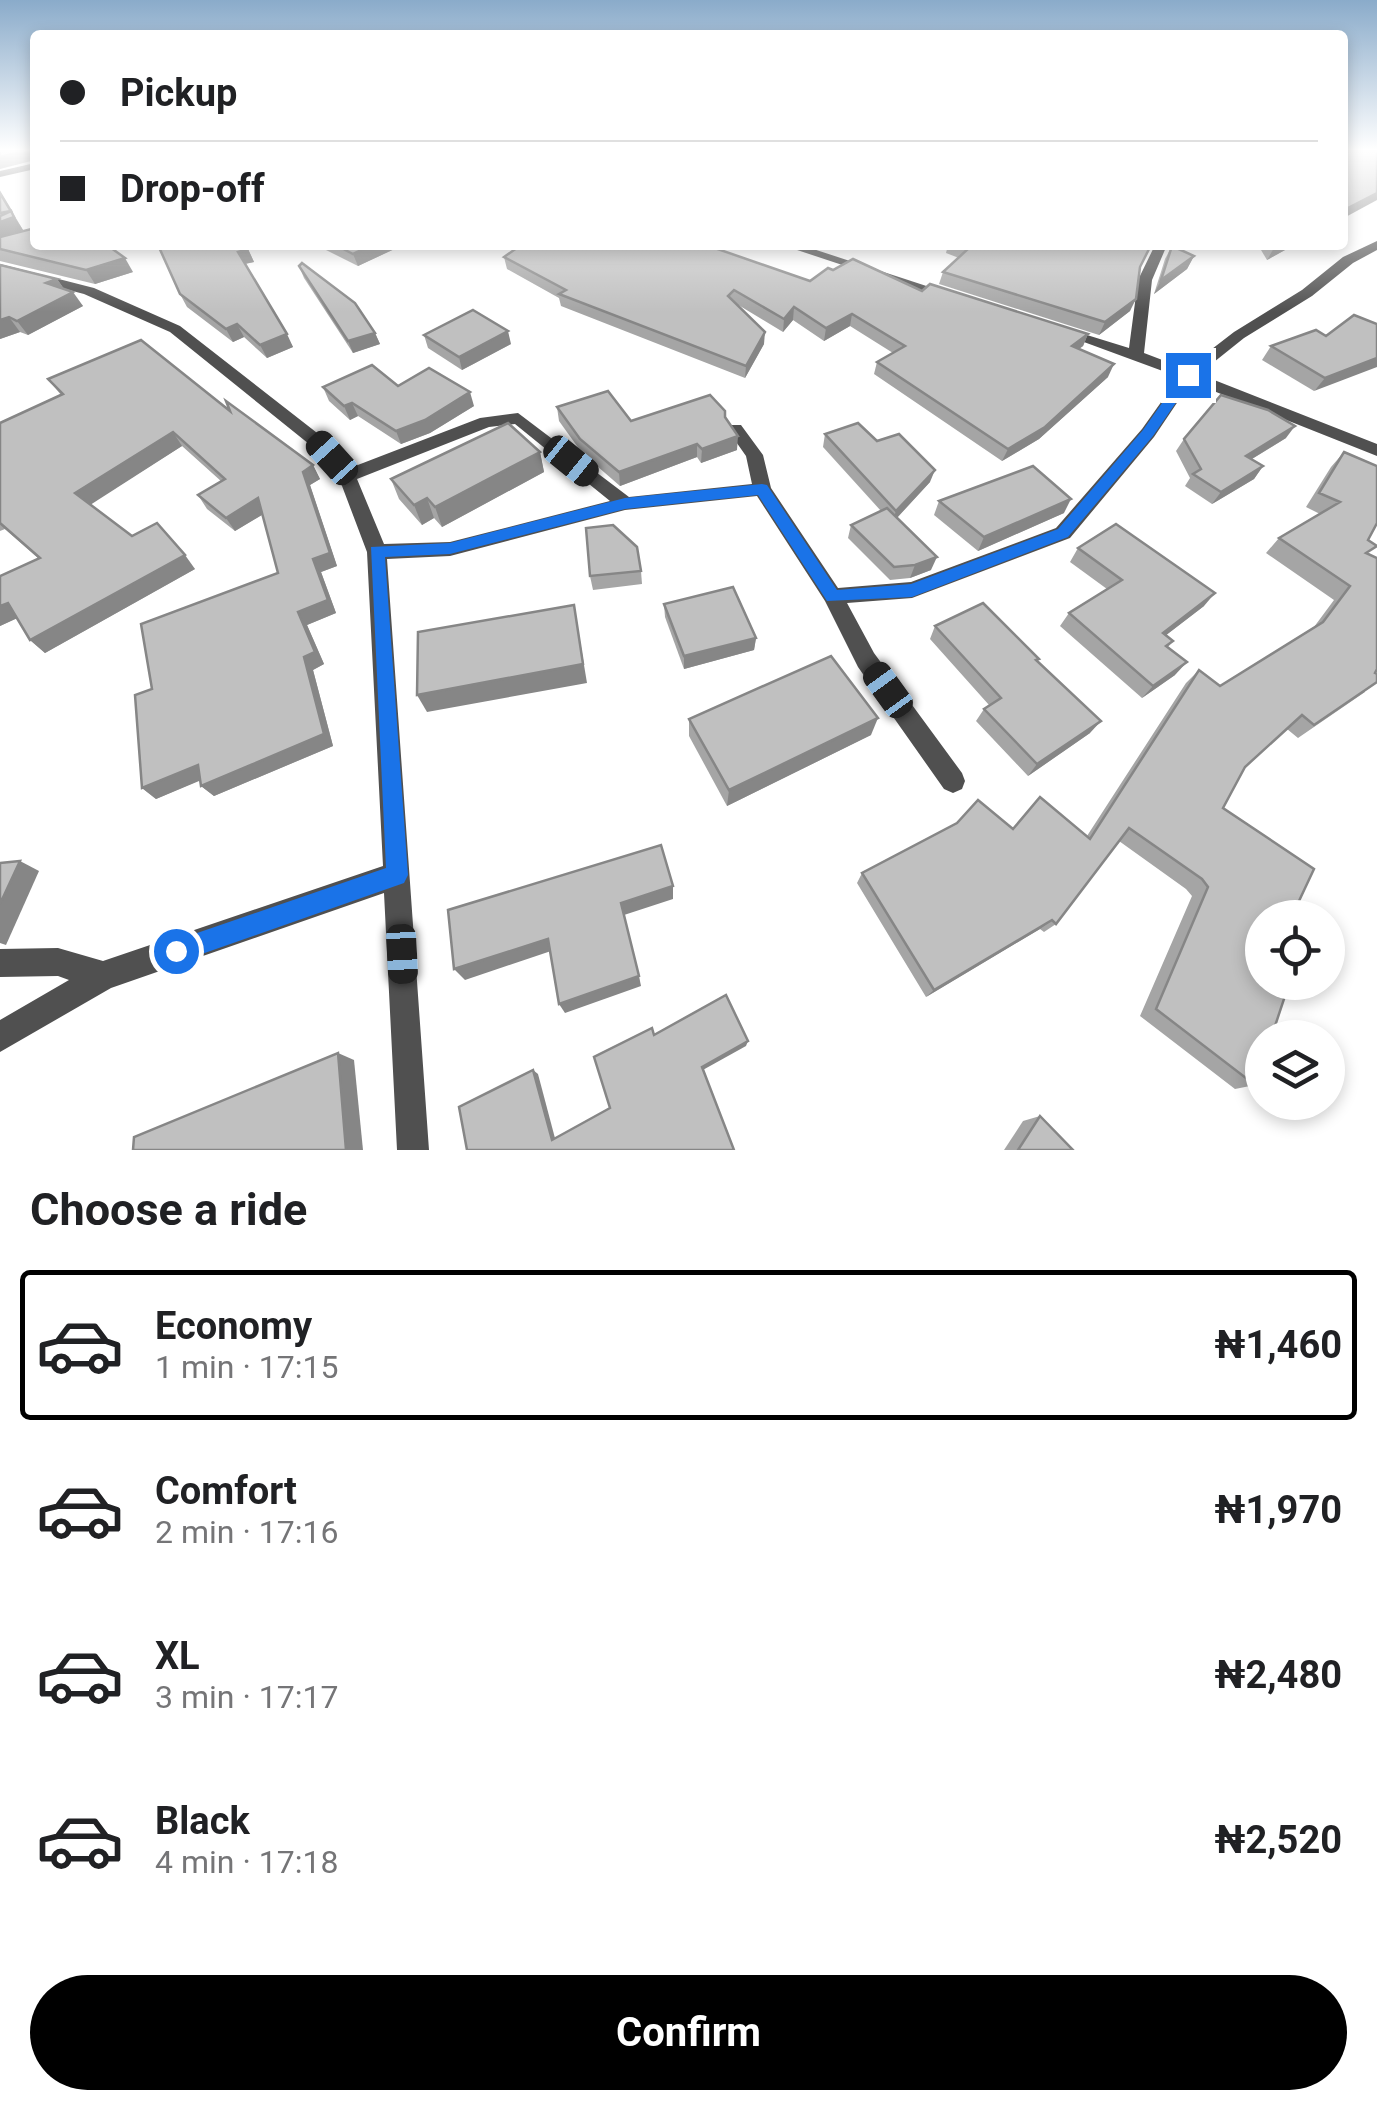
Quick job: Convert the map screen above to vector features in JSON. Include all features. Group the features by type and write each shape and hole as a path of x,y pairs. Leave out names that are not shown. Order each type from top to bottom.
{"street":[{"path":"833,596 912,590 1063,533 1148,433 1188,375 1239,335 1377,245"},
{"path":"804,250 966,301"},
{"path":"814,253 822,250"},
{"path":"1136,354 1144,280 1159,250"},
{"path":"0,268 89,291 175,330 316,440 348,476 376,552 413,1150"},
{"path":"1041,324 1136,354 1377,450"},
{"path":"348,476 486,422 518,418 625,504"},
{"path":"735,430 754,455 762,489 833,596 866,660 953,781"},
{"path":"376,552 450,548 625,504 762,489"},
{"path":"0,1037 103,976 397,875"},
{"path":"0,963 58,962 103,976"}],"building":[{"path":"0,205 7,205 11,211 0,213"},
{"path":"11,211 14,217 0,222 0,216"},
{"path":"30,229 30,250 114,250 125,258 86,270 0,249 0,237"},
{"path":"160,250 245,250 238,252 287,334 260,345 237,324 226,329 180,294"},
{"path":"514,250 720,250 810,281 828,268 833,270 853,259 922,291 930,284 1088,334 1072,346 1114,364 1045,427 1008,449 877,362 905,346 852,314 826,328 794,307 784,319 734,290 728,296 765,332 746,366 559,294 566,290 504,257"},
{"path":"967,250 1148,250 1140,267 1136,299 1105,322 943,272"},
{"path":"1171,250 1194,256 1161,280"},
{"path":"302,263 355,303 375,333 348,341 299,266"},
{"path":"0,265 57,279 46,283 73,292 17,321 9,317 0,320"},
{"path":"473,310 508,331 459,357 424,335"},
{"path":"1354,315 1377,324 1377,358 1325,378 1271,346 1316,330 1326,336"},
{"path":"141,340 230,411 226,401 313,465 303,472 330,553 313,559 328,600 298,612 315,652 304,657 324,734 201,786 198,765 142,788 135,695 152,689 141,624 278,573 258,498 226,518 198,495 225,479 173,432 75,493 132,536 157,523 185,555 30,640 8,603 0,606 0,576 40,558 0,523 0,423 63,394 48,379"},
{"path":"372,365 398,386 429,368 470,392 425,420 396,431 352,403 344,406 323,387"},
{"path":"608,391 631,421 710,395 725,411 738,436 702,449 697,444 619,472 580,439 557,407"},
{"path":"1221,395 1268,410 1295,426 1246,456 1263,466 1221,492 1193,474 1201,469 1184,439"},
{"path":"508,423 540,452 435,507 427,498 414,505 391,479"},
{"path":"858,423 877,441 899,434 935,470 896,511 825,434"},
{"path":"1344,452 1377,466 1377,523 1368,540 1377,546 1366,553 1377,558 1377,682 1314,725 1302,715 1245,767 1223,808 1314,869 1299,900 1245,900 1245,1000 1284,1000 1277,1020 1245,1020 1245,1077 1156,1009 1208,887 1129,828 1056,924 1052,920 934,990 862,873 957,823 978,800 1013,829 1040,797 1090,839 1199,670 1220,686 1323,622 1350,586 1279,538 1340,502 1319,493"},
{"path":"1033,466 1071,499 984,537 939,501"},
{"path":"887,508 937,557 894,567 851,525"},
{"path":"1116,524 1215,593 1163,633 1173,641 1166,646 1187,662 1153,686 1069,613 1122,580 1078,548"},
{"path":"613,525 637,547 641,571 590,576 586,528"},
{"path":"733,587 756,638 684,656 664,604"},
{"path":"983,603 1101,721 1037,764 984,709 1001,698 935,626"},
{"path":"574,605 583,664 417,695 418,632"},
{"path":"831,656 878,718 729,790 689,719"},
{"path":"661,845 673,886 621,903 639,976 559,1004 548,939 454,969 448,910"},
{"path":"20,861 0,904 0,863"},
{"path":"726,995 748,1041 702,1067 734,1150 467,1150 459,1107 533,1070 552,1140 610,1108 594,1057 652,1028 654,1035"},
{"path":"338,1053 346,1150 133,1150 134,1137"},
{"path":"1040,1116 1073,1150 1018,1150"}],"route":[{"path":"176,951 397,875 376,552 450,548 625,504 762,489 833,596 912,590 1063,533 1148,433 1188,375"}]}
